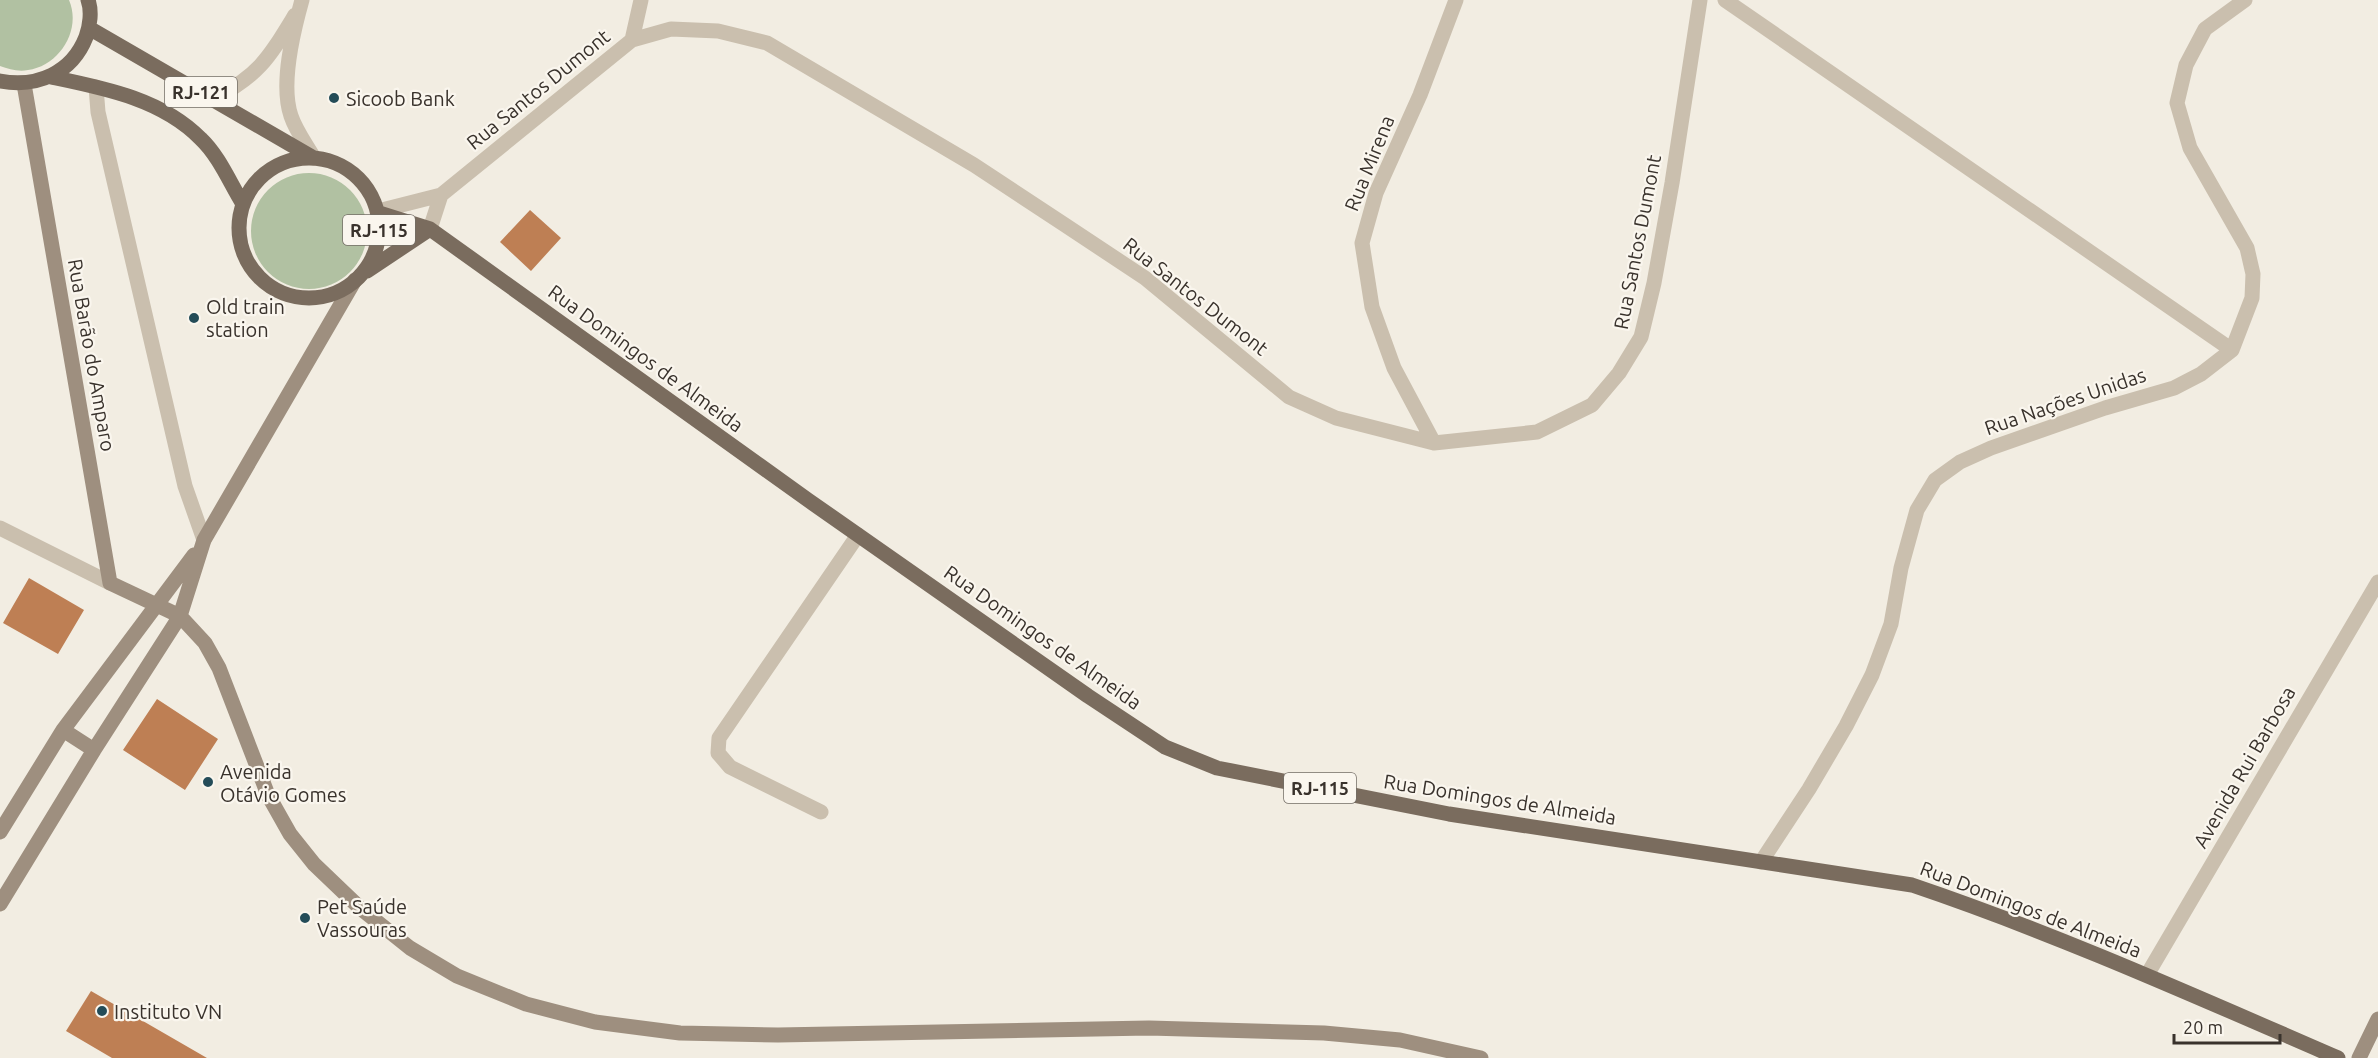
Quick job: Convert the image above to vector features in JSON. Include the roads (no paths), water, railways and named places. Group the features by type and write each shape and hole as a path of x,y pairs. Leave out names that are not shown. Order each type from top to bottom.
{"main road":[{"name":"RJ-121","path":"0,81 24,84 51,77 67,67 81,49 89,28 88,0"},
{"name":"RJ-121","path":"89,28 313,157"},
{"name":"RJ-121","path":"51,77 96,87 156,106 182,121 203,140 243,204"},
{"name":"RJ-115","path":"359,277 374,256 380,235 378,212 371,192 356,174 335,162 313,157 289,160 269,170 254,185 243,204 238,226 241,247 250,267 265,282 284,293 304,298 326,296 346,288 430,229"},
{"name":"Rua Domingos de Almeida","path":"378,212 430,229 858,535 1164,747 1217,768 1449,814 1912,885 1982,909 2147,975 2338,1058"}],"street":[{"path":"632,40 641,0"},
{"name":"Rua Mirena","path":"1434,443 1394,368 1372,307 1362,243 1376,193 1420,95 1456,0"},
{"name":"Rua Santos Dumont","path":"378,212 441,195 632,40 671,29 718,31 766,43 974,165 1144,278 1289,397 1336,418 1434,443 1537,432 1592,405 1619,373 1641,337 1654,283 1672,183 1700,0"},
{"path":"1725,0 2232,350 2253,298 2251,266 2247,248 2190,148 2177,104 2186,65 2205,29 2245,0"},
{"path":"214,99 242,84 269,57 302,3"},
{"path":"302,3 289,57 287,94 294,124 313,157"},
{"name":"Rua Barão do Amparo","path":"24,84 110,583"},
{"path":"0,832 63,730 202,543 185,486 98,112 96,87"},
{"path":"430,229 441,195"},
{"name":"RJ-115","path":"0,904 94,750 180,616 202,543 359,277"},
{"name":"Rua Nações Unidas","path":"1761,862 1809,789 1872,675 1891,624 1901,568 1917,510 1935,480 1959,462 1991,448 2105,408 2174,388 2201,374 2232,350"},
{"path":"0,528 180,616 205,643 219,668 268,795 290,834 314,864 360,909 410,948 457,976 526,1004 596,1022 680,1033 778,1035 1149,1028 1324,1033 1400,1040 1481,1058"},
{"path":"821,812 730,767 718,753 719,738 858,535"},
{"name":"Avenida Rui Barbosa","path":"2147,975 2378,582"},
{"path":"63,730 94,750"},
{"path":"2359,1058 2378,1019"}],"place":[{"name":"Sicoob Bank","path":"334,98"},
{"name":"Old train station","path":"194,318"},
{"name":"Avenida Otávio Gomes","path":"208,782"},
{"name":"Pet Saúde Vassouras","path":"305,918"},
{"name":"Instituto VN","path":"102,1011"}]}
